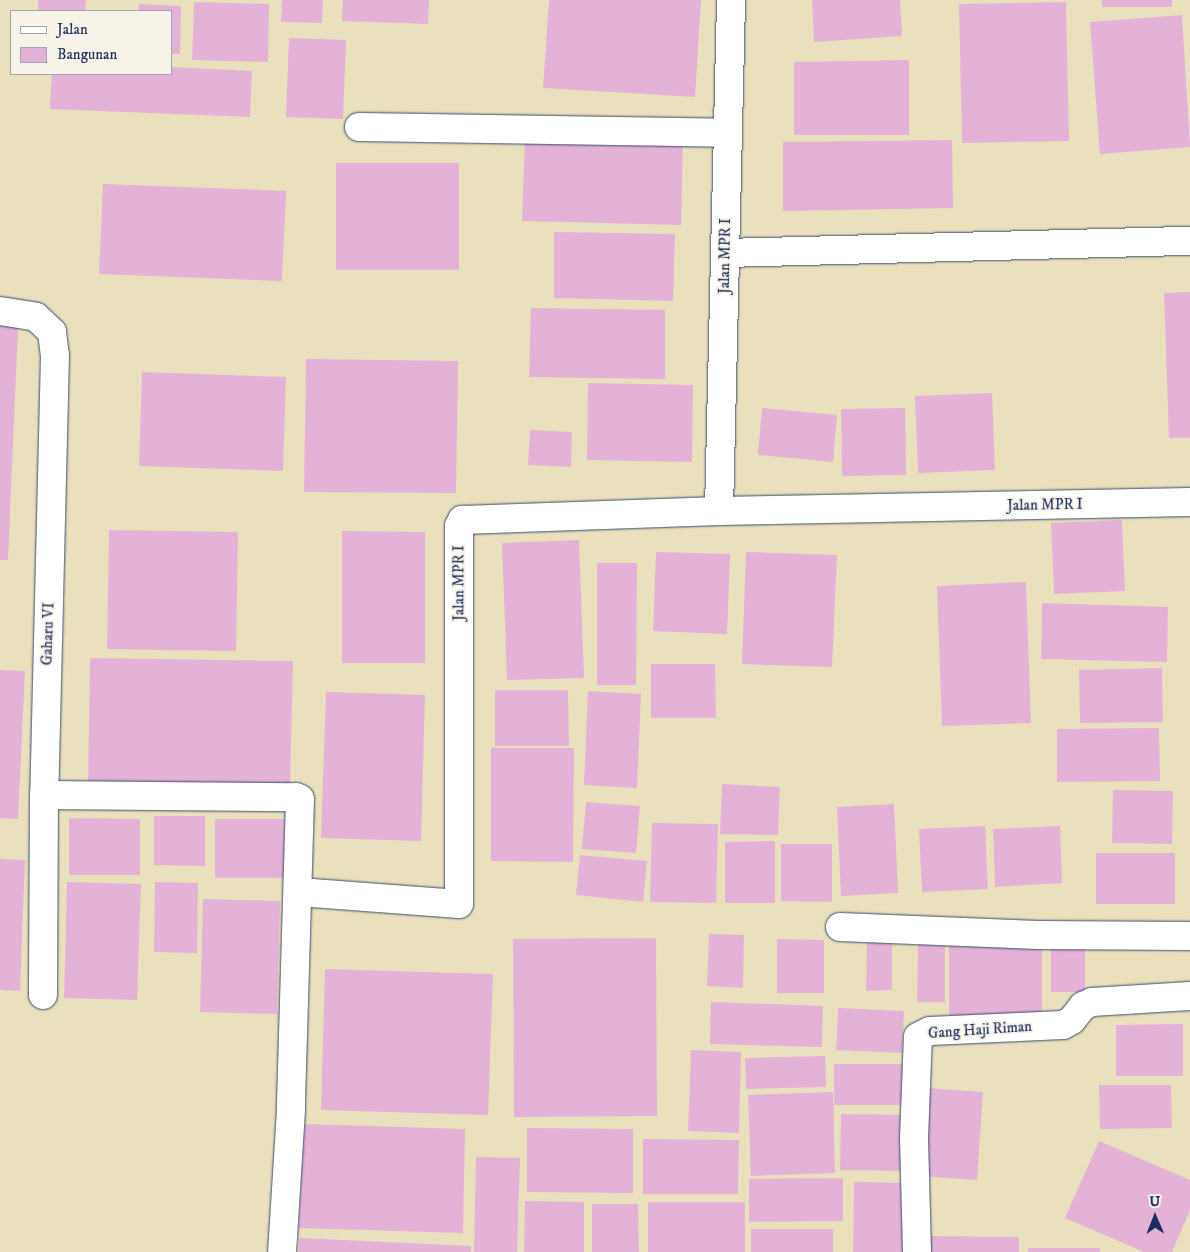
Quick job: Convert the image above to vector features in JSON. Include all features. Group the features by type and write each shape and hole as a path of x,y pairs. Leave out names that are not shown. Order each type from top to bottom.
{"street":[{"name":"Jalan MPR I","path":"719,511 731,0"},
{"path":"359,127 728,133"},
{"path":"725,254 1190,242"},
{"name":"Gaharu VI","path":"0,311 36,317 52,332 56,355 44,796 43,995"},
{"name":"Jalan MPR I","path":"299,892 459,904 460,523 465,519 719,511 1190,502"},
{"path":"44,796 296,797 300,799 302,804 291,1110 282,1252"},
{"path":"840,927 1038,935 1190,936"},
{"name":"Gang Haji Riman","path":"917,1252 914,1139 918,1037 930,1031 1063,1025 1072,1020 1083,1006 1092,1002 1190,996"}],"building":[{"path":"38,0 86,0 85,10 38,10"},
{"path":"282,0 323,0 322,23 281,22"},
{"path":"343,0 429,0 428,24 342,21"},
{"path":"549,0 701,0 695,97 543,88"},
{"path":"812,0 900,0 902,36 814,42"},
{"path":"1102,0 1172,0 1172,7 1102,7"},
{"path":"194,2 269,4 268,62 192,60"},
{"path":"1066,2 1069,141 962,143 959,4"},
{"path":"139,4 181,6 180,54 172,54 172,10 139,10"},
{"path":"1182,15 1190,147 1100,154 1090,22"},
{"path":"289,38 346,40 343,119 286,117"},
{"path":"909,60 909,135 794,135 794,62"},
{"path":"172,67 252,71 250,117 50,109 52,75 172,75"},
{"path":"525,137 683,141 681,225 522,221"},
{"path":"952,140 953,208 783,211 783,142"},
{"path":"336,163 459,163 459,270 336,270"},
{"path":"103,184 286,191 282,281 99,274"},
{"path":"554,232 675,234 673,301 554,298"},
{"path":"1190,292 1190,438 1169,438 1164,293"},
{"path":"531,308 665,310 665,379 529,377"},
{"path":"0,326 18,327 8,560 0,560"},
{"path":"306,359 458,361 456,493 304,492"},
{"path":"142,372 286,377 283,471 139,466"},
{"path":"588,383 693,385 692,462 587,460"},
{"path":"992,393 995,470 918,473 915,396"},
{"path":"762,408 837,415 833,462 758,455"},
{"path":"905,408 906,475 842,476 841,409"},
{"path":"530,430 572,432 571,467 528,465"},
{"path":"1122,520 1125,591 1054,594 1051,523"},
{"path":"109,530 238,532 236,651 107,649"},
{"path":"342,531 425,532 425,663 342,663"},
{"path":"579,540 584,678 507,680 502,543"},
{"path":"656,552 730,554 727,634 653,631"},
{"path":"746,552 837,555 832,667 742,664"},
{"path":"597,563 637,563 636,685 597,685"},
{"path":"1026,582 1031,723 942,726 937,586"},
{"path":"1042,603 1168,607 1167,662 1041,659"},
{"path":"90,658 293,661 290,789 88,785"},
{"path":"651,664 715,664 716,718 651,718"},
{"path":"1162,668 1163,722 1080,723 1079,670"},
{"path":"0,670 25,671 18,819 0,818"},
{"path":"495,690 568,690 569,746 495,746"},
{"path":"588,691 641,694 637,788 584,785"},
{"path":"326,692 425,695 421,841 321,838"},
{"path":"1159,728 1160,781 1057,782 1057,729"},
{"path":"491,748 574,748 573,862 491,861"},
{"path":"722,784 780,787 778,835 720,834"},
{"path":"1113,790 1173,791 1172,844 1112,843"},
{"path":"586,802 640,806 636,853 582,849"},
{"path":"894,804 898,893 841,896 837,807"},
{"path":"154,816 205,816 205,866 154,865"},
{"path":"69,818 140,819 140,875 69,875"},
{"path":"215,819 286,819 285,878 215,878"},
{"path":"652,823 718,824 716,903 650,902"},
{"path":"985,826 988,889 922,892 919,829"},
{"path":"1060,826 1062,883 995,887 993,829"},
{"path":"775,841 775,903 725,903 725,842"},
{"path":"781,844 832,844 832,902 781,901"},
{"path":"1096,853 1175,853 1175,904 1096,904"},
{"path":"580,855 647,861 643,902 576,895"},
{"path":"0,859 25,860 20,991 0,990"},
{"path":"67,882 141,884 137,1000 64,998"},
{"path":"155,882 198,883 197,953 154,952"},
{"path":"203,899 280,901 277,1014 200,1012"},
{"path":"709,934 744,935 743,988 707,986"},
{"path":"656,938 657,1116 514,1117 513,939"},
{"path":"777,939 824,940 824,993 777,993"},
{"path":"867,943 892,943 892,990 866,991"},
{"path":"918,943 945,944 945,1002 917,1002"},
{"path":"1042,944 1042,1020 949,1019 949,945"},
{"path":"1051,944 1085,944 1085,992 1051,992"},
{"path":"325,969 493,974 488,1115 321,1110"},
{"path":"711,1002 823,1006 822,1047 710,1044"},
{"path":"838,1008 904,1011 902,1053 836,1050"},
{"path":"1183,1024 1183,1076 1116,1076 1116,1025"},
{"path":"691,1050 741,1052 739,1133 688,1131"},
{"path":"825,1056 826,1087 746,1089 745,1058"},
{"path":"834,1064 907,1064 907,1105 834,1105"},
{"path":"1099,1085 1171,1085 1172,1128 1100,1129"},
{"path":"927,1088 983,1092 977,1180 920,1176"},
{"path":"833,1092 835,1173 751,1176 748,1095"},
{"path":"841,1114 909,1115 908,1171 840,1170"},
{"path":"303,1124 465,1129 463,1233 299,1228"},
{"path":"527,1128 633,1129 633,1193 527,1192"},
{"path":"643,1139 739,1140 738,1194 643,1194"},
{"path":"1099,1141 1190,1180 1190,1210 1172,1252 1144,1252 1065,1218"},
{"path":"476,1157 520,1158 517,1252 474,1252"},
{"path":"843,1178 843,1221 749,1222 749,1179"},
{"path":"854,1182 907,1183 905,1252 853,1252"},
{"path":"525,1201 584,1202 584,1252 524,1252"},
{"path":"648,1202 745,1202 745,1252 648,1252"},
{"path":"592,1204 638,1204 639,1252 592,1252"},
{"path":"751,1229 833,1229 833,1252 751,1252"},
{"path":"930,1236 1019,1237 1019,1252 930,1252"},
{"path":"299,1238 471,1246 471,1252 299,1252"},
{"path":"1028,1248 1100,1248 1100,1252 1028,1252"}]}
